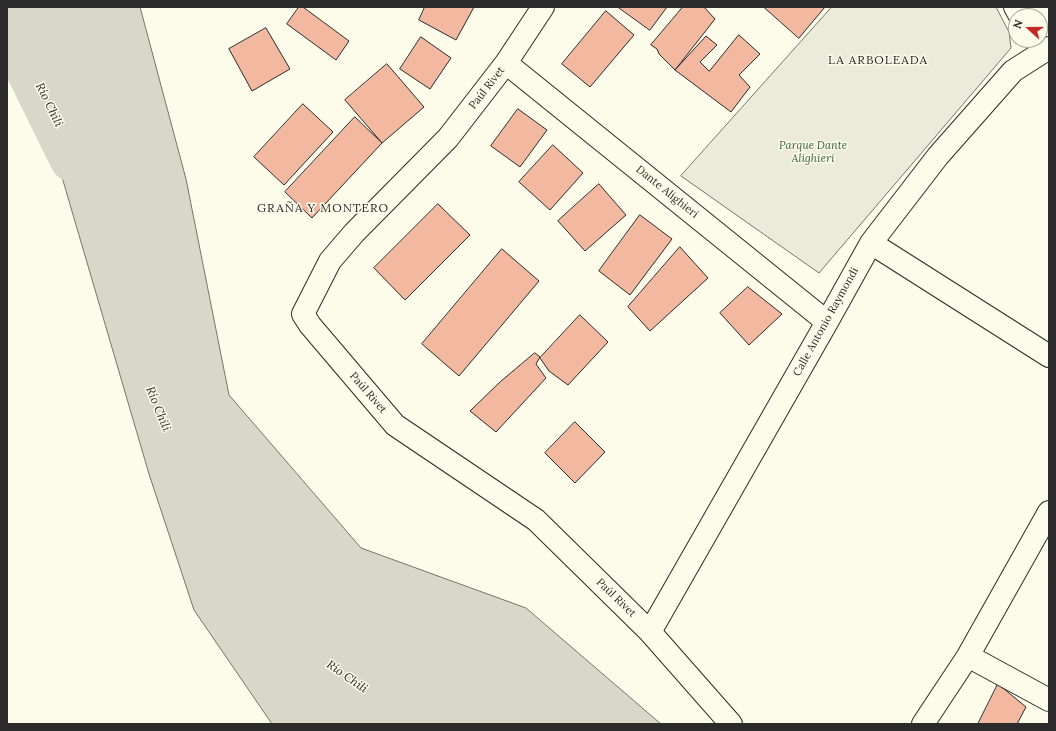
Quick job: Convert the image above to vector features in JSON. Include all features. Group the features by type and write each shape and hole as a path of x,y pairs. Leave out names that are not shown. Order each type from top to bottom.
{"street":[{"name":"Paúl Rivet","path":"543,7 506,63 448,138 354,233 330,261 303,314 310,326 395,425 536,520 650,632 732,724"},
{"name":"Calle Antonio Raymondi","path":"650,632 871,243 938,156 1014,71 1041,48"},
{"name":"Dante Alighieri","path":"506,63 827,322"},
{"path":"871,243 1049,356"},
{"path":"923,724 968,656 1049,512"},
{"path":"968,656 1049,700"}],"green space":[{"name":"Parque Dante Alighieri","path":"832,7 996,7 1008,30 1008,48 1011,48 819,273 681,176"}],"water":[{"path":"28,7 140,7 186,179 229,395 361,548 526,608 661,724 272,724 194,610 149,474 52,143"}],"building":[{"path":"299,7 303,7 349,41 336,60 287,24"},
{"path":"425,7 474,7 456,40 419,20"},
{"path":"618,7 667,7 650,30"},
{"path":"683,7 704,7 715,19 675,70 659,54 657,49 651,45"},
{"path":"764,7 825,7 799,38"},
{"path":"606,11 634,35 590,87 562,64"},
{"path":"266,28 290,69 252,91 229,49"},
{"path":"739,35 760,54 739,75 750,87 731,112 675,70 706,36 717,45 700,62 709,71"},
{"path":"421,37 451,58 430,89 400,69"},
{"path":"387,64 424,107 382,143 345,100"},
{"path":"303,104 333,132 284,185 254,157"},
{"path":"518,109 547,130 520,167 491,146"},
{"path":"355,117 382,143 312,218 285,192"},
{"path":"553,145 583,173 550,210 519,182"},
{"path":"599,184 626,215 585,251 558,221"},
{"path":"438,204 470,235 405,300 374,268"},
{"path":"640,215 672,239 630,295 599,271"},
{"path":"680,247 708,278 650,331 628,307"},
{"path":"502,249 539,281 459,376 422,344"},
{"path":"748,287 782,314 749,345 720,313"},
{"path":"580,315 608,342 568,385 549,371 540,358"},
{"path":"535,353 540,357 536,364 546,378 496,432 470,411 500,382"},
{"path":"575,422 605,452 575,483 545,453"},
{"path":"998,684 1026,707 1017,724 978,724"}],"waterway":[{"name":"Río Chili","path":"7,19 75,157"}],"district":[{"name":"LA ARBOLEADA","path":"878,61"},
{"name":"GRAÑA Y MONTERO","path":"323,209"}]}
